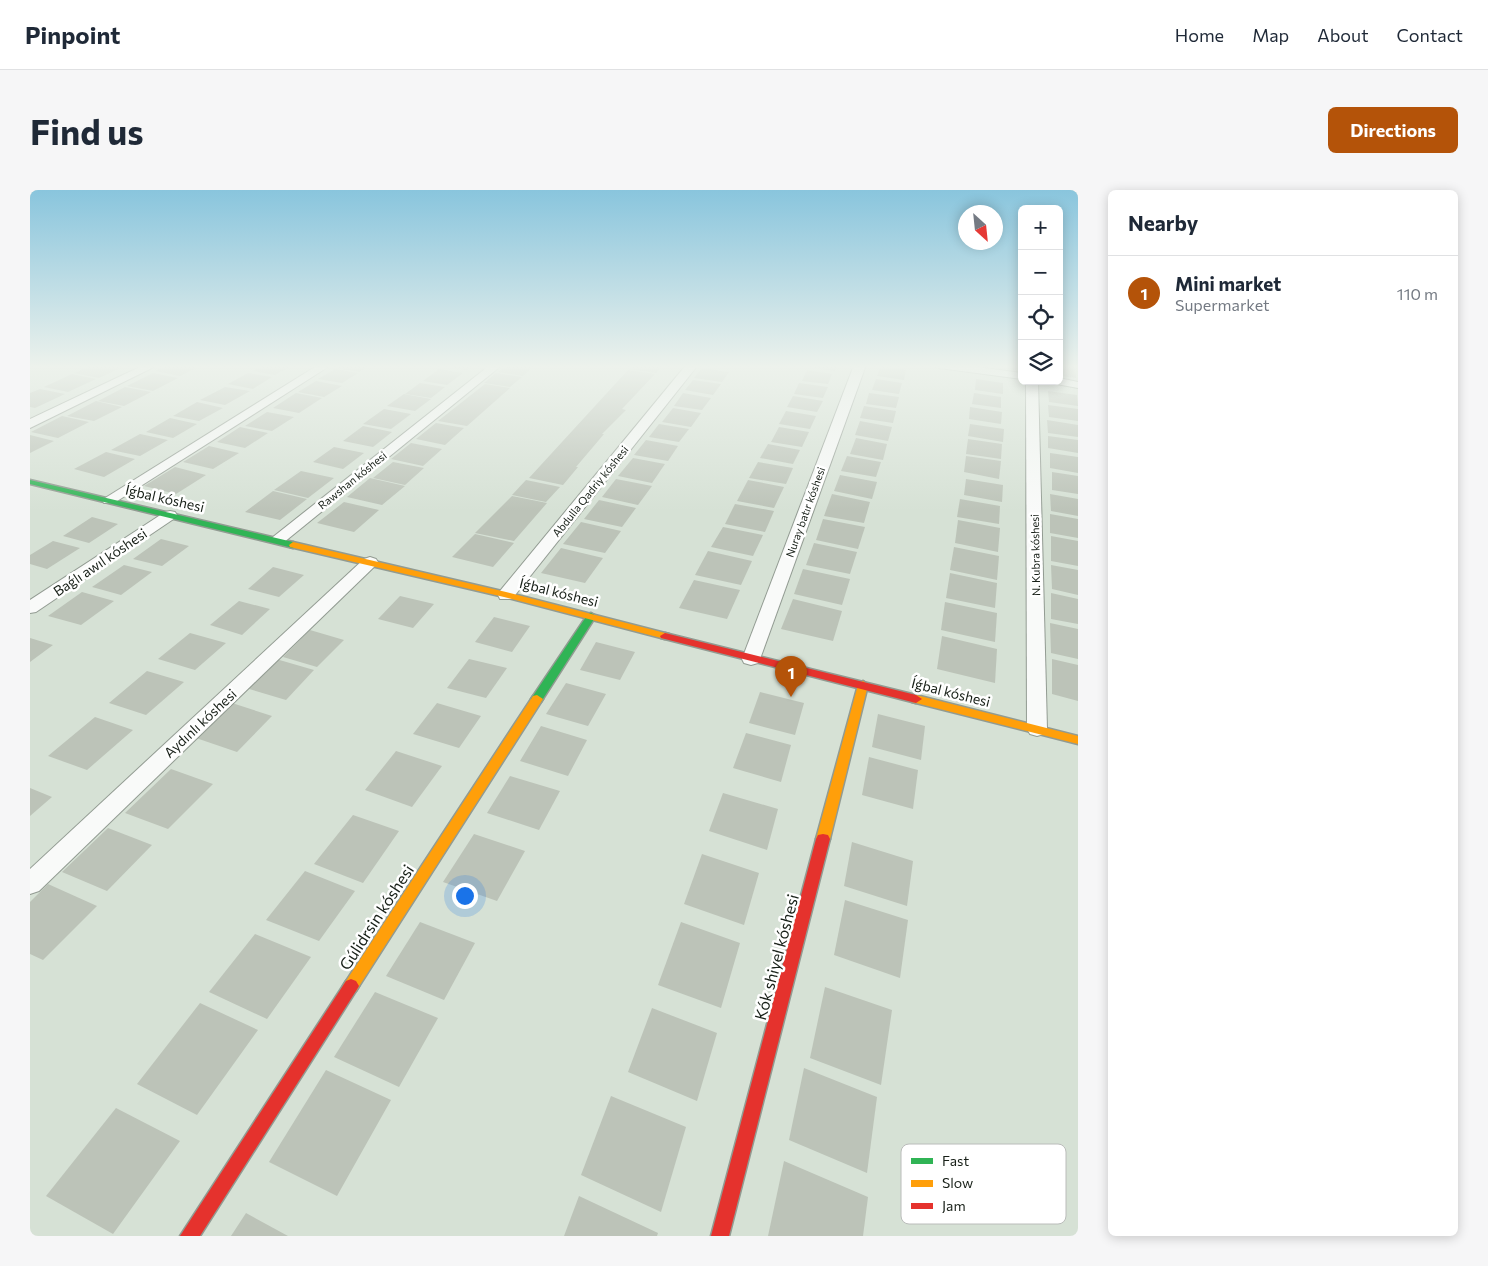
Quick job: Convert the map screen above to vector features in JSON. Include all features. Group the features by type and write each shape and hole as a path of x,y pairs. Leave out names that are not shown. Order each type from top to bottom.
{"street":[{"path":"30,424 51,414"},
{"path":"109,500 247,414"},
{"name":"Rawshan kóshesi","path":"278,540 435,414"},
{"name":"Abdulla Qadriy kóshesi","path":"506,594 652,414"},
{"name":"Nuray batır kóshesi","path":"751,659 842,414"},
{"name":"N. Kubra kóshesi","path":"1032,414 1037,729"},
{"name":"Íǵbal kóshesi","path":"30,482 506,594 751,659 863,685 1078,740"},
{"name":"Baǵlı awıl kóshesi","path":"30,608 170,515"},
{"name":"Aydınlı kóshesi","path":"30,884 370,562"},
{"name":"Gúlidrsin kóshesi","path":"189,1236 591,616"},
{"name":"Kók shiyel kóshesi","path":"720,1236 863,685"}],"building":[{"path":"71,414 108,414 94,421 67,416"},
{"path":"177,414 212,414 199,421 173,416"},
{"path":"264,414 294,417 272,431 245,426"},
{"path":"377,414 411,414 391,429 363,424"},
{"path":"447,414 481,414 467,426 438,421"},
{"path":"588,414 622,414 602,434 604,434 563,485 529,478"},
{"path":"668,414 700,414 691,427 662,422"},
{"path":"784,414 816,416 810,429 779,424"},
{"path":"861,414 895,414 893,423 860,418"},
{"path":"969,414 1002,414 1001,424 969,419"},
{"path":"1049,414 1078,414 1078,421 1049,417"},
{"path":"62,416 89,422 58,438 31,432"},
{"path":"170,418 197,424 173,438 146,432"},
{"path":"1047,420 1078,425 1078,437 1048,433"},
{"path":"860,421 892,427 888,441 855,435"},
{"path":"436,423 464,428 445,445 416,439"},
{"path":"659,424 689,429 679,442 649,437"},
{"path":"970,424 1004,429 1003,442 968,436"},
{"path":"363,426 392,432 373,447 343,441"},
{"path":"240,427 268,433 245,448 217,442"},
{"path":"779,427 809,432 802,447 771,442"},
{"path":"140,434 168,440 140,456 111,450"},
{"path":"30,435 54,441 30,453"},
{"path":"1048,436 1078,440 1078,453 1048,448"},
{"path":"856,438 887,444 883,460 850,454"},
{"path":"968,439 1002,444 1001,459 966,454"},
{"path":"646,440 678,446 668,461 634,455"},
{"path":"411,443 442,449 423,466 391,459"},
{"path":"768,444 800,450 793,464 760,458"},
{"path":"209,446 239,453 213,469 183,462"},
{"path":"334,447 364,453 343,469 313,462"},
{"path":"106,452 135,459 104,477 74,469"},
{"path":"1050,453 1078,457 1078,473 1050,468"},
{"path":"847,456 881,462 876,477 841,471"},
{"path":"966,456 1001,461 999,479 964,472"},
{"path":"633,458 665,464 652,483 618,476"},
{"path":"393,462 424,468 405,485 373,478"},
{"path":"758,462 793,468 786,484 749,478"},
{"path":"175,467 206,475 176,494 144,486"},
{"path":"301,471 334,478 308,498 274,490"},
{"path":"1052,472 1078,476 1078,494 1052,490"},
{"path":"840,475 877,482 872,499 834,491"},
{"path":"370,478 405,486 382,505 347,497"},
{"path":"616,479 652,486 638,505 602,497"},
{"path":"966,479 1003,485 1002,502 964,495"},
{"path":"526,480 560,487 546,502 512,495"},
{"path":"748,480 784,487 774,508 737,501"},
{"path":"273,491 307,499 280,520 245,512"},
{"path":"832,494 870,502 864,523 824,516"},
{"path":"1050,494 1078,499 1078,516 1051,511"},
{"path":"512,496 547,503 514,541 475,533"},
{"path":"960,499 1000,506 999,524 957,517"},
{"path":"599,500 636,508 622,527 584,519"},
{"path":"344,502 379,510 354,532 317,523"},
{"path":"735,504 774,511 765,532 725,524"},
{"path":"1050,514 1078,519 1078,538 1050,533"},
{"path":"92,517 118,524 89,543 63,536"},
{"path":"823,519 865,527 858,549 816,540"},
{"path":"958,520 1000,528 998,552 955,543"},
{"path":"581,522 621,531 605,553 563,544"},
{"path":"723,527 763,535 753,556 711,547"},
{"path":"475,534 514,543 493,567 452,557"},
{"path":"1051,536 1078,541 1078,566 1051,561"},
{"path":"161,539 189,546 162,566 133,559"},
{"path":"53,541 80,548 47,569 30,564 30,555"},
{"path":"814,543 857,552 850,574 806,565"},
{"path":"954,547 999,556 997,580 950,570"},
{"path":"561,548 603,558 585,583 541,573"},
{"path":"708,551 752,561 741,585 695,575"},
{"path":"124,565 152,572 121,595 92,587"},
{"path":"1051,565 1078,570 1078,595 1052,589"},
{"path":"273,567 304,575 279,597 248,589"},
{"path":"803,569 850,579 842,605 794,594"},
{"path":"950,573 997,583 995,608 946,598"},
{"path":"694,580 740,590 727,619 679,608"},
{"path":"82,592 114,601 81,625 48,616"},
{"path":"1051,593 1078,599 1078,624 1051,619"},
{"path":"400,596 434,604 413,628 378,619"},
{"path":"793,599 842,611 833,641 781,629"},
{"path":"239,601 270,609 242,635 210,625"},
{"path":"945,602 997,613 995,642 941,630"},
{"path":"494,617 530,626 512,652 475,642"},
{"path":"1050,623 1078,629 1078,659 1051,653"},
{"path":"310,630 344,640 317,667 283,657"},
{"path":"190,633 226,643 195,670 158,659"},
{"path":"942,636 997,649 995,683 937,669"},
{"path":"30,638 53,645 30,662"},
{"path":"596,642 635,652 620,680 580,670"},
{"path":"276,659 314,670 286,700 246,688"},
{"path":"469,659 507,668 486,698 447,688"},
{"path":"1052,659 1078,665 1078,701 1052,694"},
{"path":"147,671 184,682 146,715 109,703"},
{"path":"566,683 606,694 588,726 546,714"},
{"path":"760,692 804,703 795,735 749,723"},
{"path":"232,703 272,716 237,752 196,738"},
{"path":"437,703 481,716 459,748 413,734"},
{"path":"878,714 925,726 921,760 872,747"},
{"path":"95,717 133,730 87,770 48,756"},
{"path":"541,726 587,740 568,776 520,761"},
{"path":"746,733 791,745 781,782 733,768"},
{"path":"396,751 442,766 412,807 365,790"},
{"path":"869,757 918,770 913,809 862,795"},
{"path":"171,769 213,784 168,829 125,813"},
{"path":"510,776 560,791 539,830 487,813"},
{"path":"30,788 52,797 30,816"},
{"path":"723,793 778,809 767,850 709,831"},
{"path":"353,815 399,831 363,883 314,864"},
{"path":"108,828 152,845 107,891 62,872"},
{"path":"474,834 525,851 497,901 443,882"},
{"path":"852,842 913,861 907,906 844,886"},
{"path":"702,854 759,873 744,925 684,904"},
{"path":"305,871 355,891 319,941 266,920"},
{"path":"48,884 97,906 43,960 30,954 30,902"},
{"path":"845,900 908,920 900,978 834,955"},
{"path":"420,922 475,943 444,1000 386,976"},
{"path":"681,922 740,943 721,1008 658,985"},
{"path":"255,934 311,957 267,1019 209,992"},
{"path":"825,987 892,1010 881,1085 810,1058"},
{"path":"375,992 438,1018 399,1087 334,1057"},
{"path":"200,1003 258,1030 197,1115 137,1084"},
{"path":"652,1008 717,1033 697,1101 628,1072"},
{"path":"804,1068 877,1097 867,1173 789,1140"},
{"path":"326,1070 391,1100 337,1196 269,1162"},
{"path":"611,1096 686,1127 661,1212 581,1175"},
{"path":"116,1108 180,1141 113,1234 46,1196"},
{"path":"784,1161 868,1197 863,1236 768,1236"},
{"path":"579,1196 658,1233 657,1236 564,1236"},
{"path":"246,1213 288,1236 231,1236"}],"traffic: fast":[{"path":"30,482 293,545"},
{"path":"537,699 591,616"}],"traffic: slow":[{"path":"293,545 506,595 665,636"},
{"path":"823,839 863,685"},
{"path":"351,986 537,699"},
{"path":"916,699 1078,740"}],"traffic: jam":[{"path":"665,636 916,699"},
{"path":"720,1236 823,839"},
{"path":"189,1236 351,986"}],"place":[{"name":"Mini market","path":"791,697"}]}
